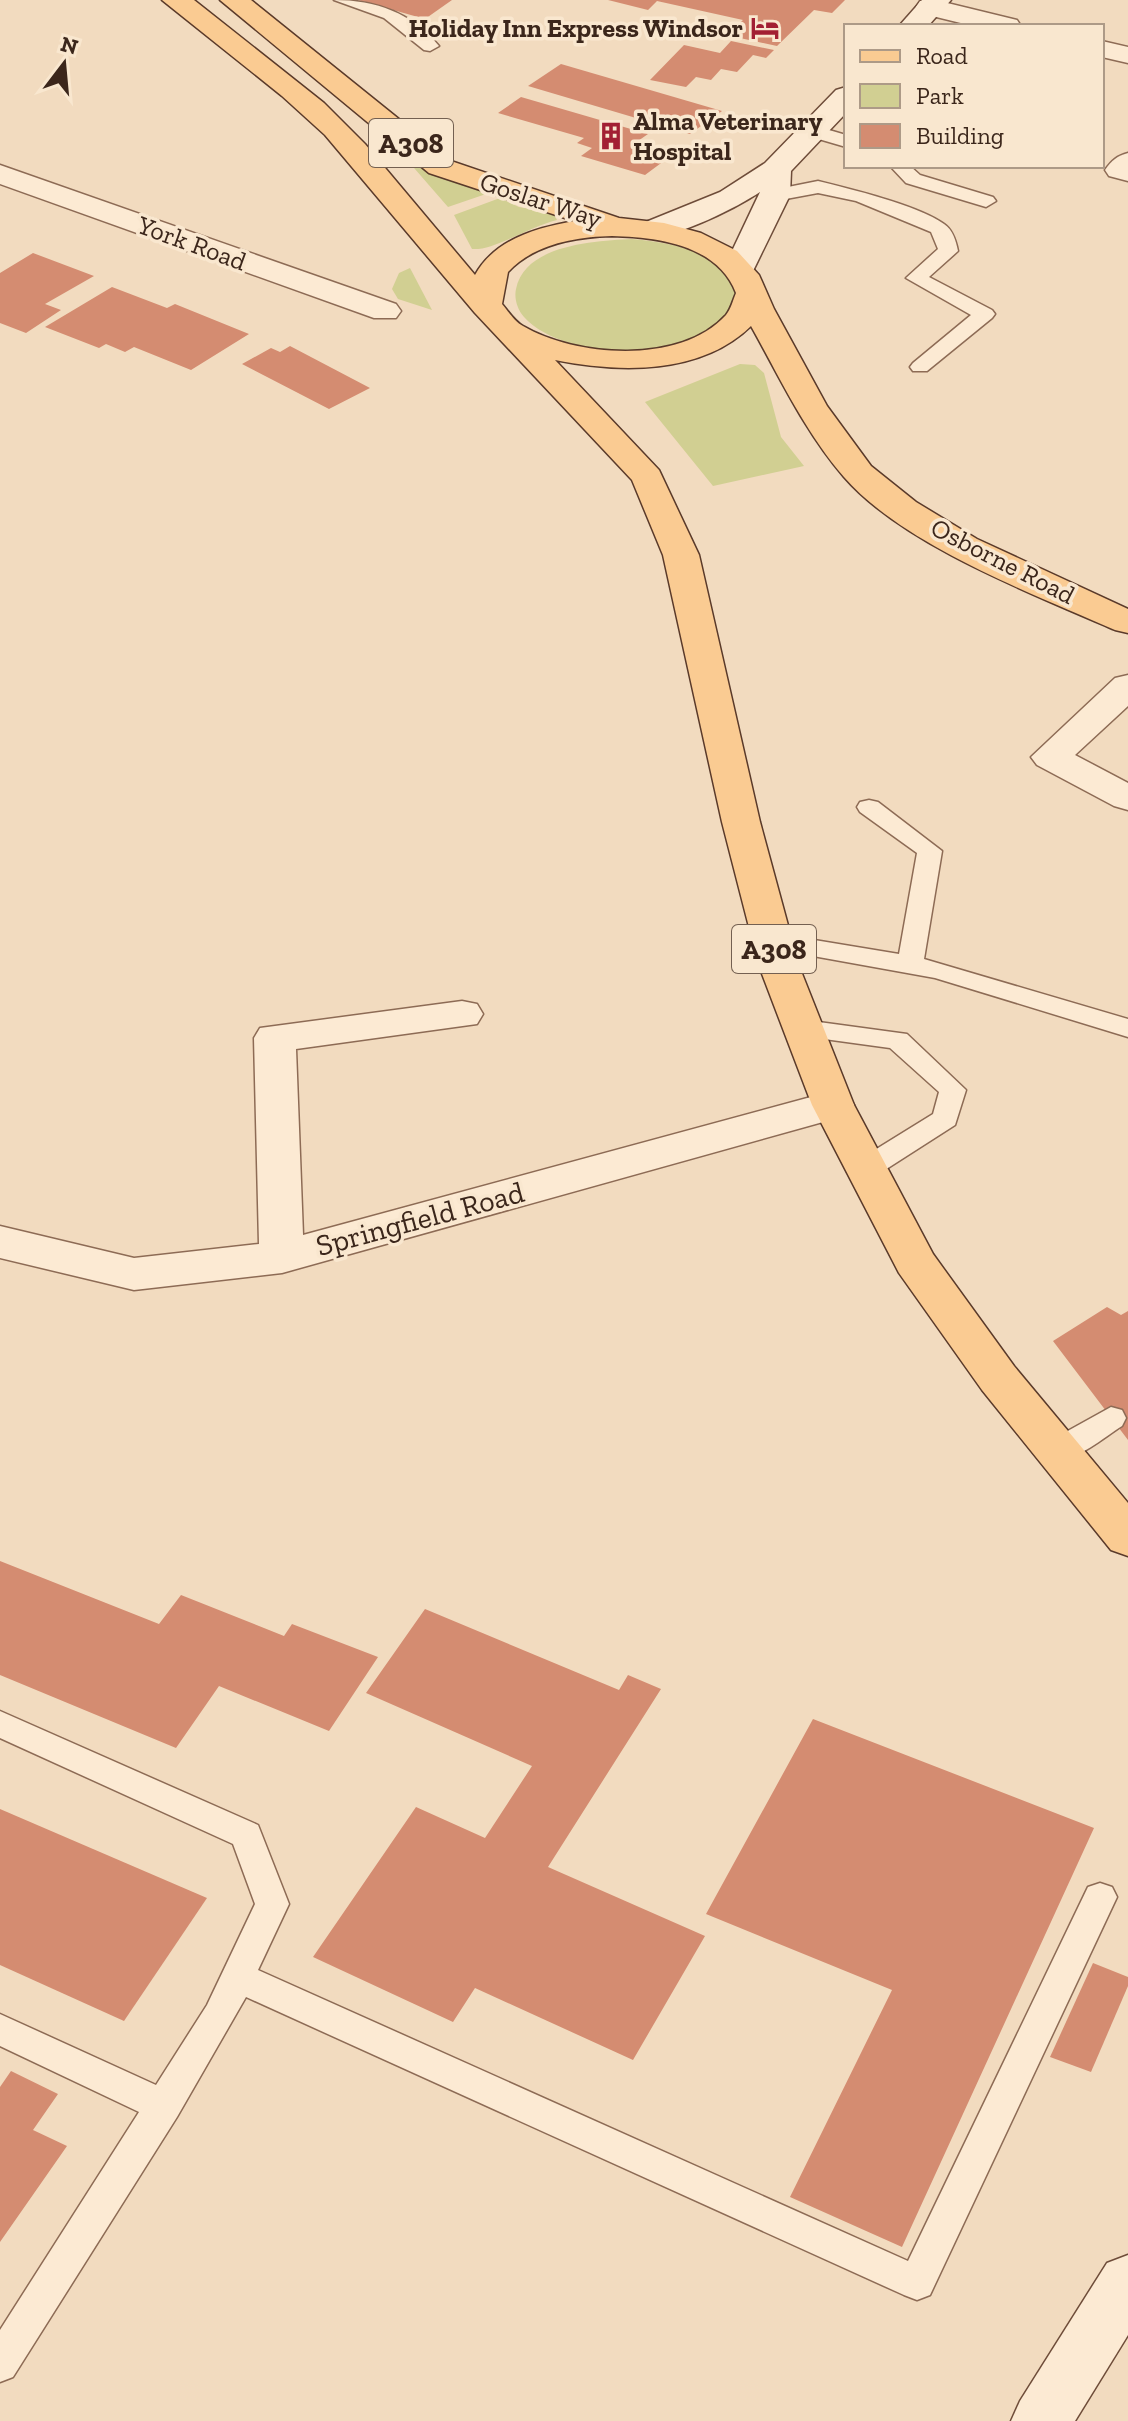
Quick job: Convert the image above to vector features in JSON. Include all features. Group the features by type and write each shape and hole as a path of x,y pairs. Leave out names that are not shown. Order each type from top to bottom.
{"main road":[{"name":"A308","path":"176,0 246,53 354,149 430,244 647,477 681,555 741,822 772,941 833,1105 915,1262 998,1378 1128,1537"},
{"name":"Goslar Way","path":"234,0 440,167 636,228"},
{"name":"A308","path":"636,228 704,244 746,281 743,317 721,336 685,351 653,358 605,359 552,351 497,318 485,283 496,265 521,247 582,229 636,228"},
{"name":"Osborne Road","path":"746,281 825,430 876,490 969,548 1124,615"}],"street":[{"path":"927,11 996,24"},
{"path":"1104,49 1128,55"},
{"path":"746,281 776,182 812,131 844,98"},
{"path":"1128,162 1120,170 1128,172"},
{"name":"York Road","path":"0,174 385,311"},
{"path":"636,228 776,182"},
{"path":"1128,686 1050,757 1128,798"},
{"path":"282,1257 275,1038 462,1014"},
{"name":"Springfield Road","path":"0,1242 134,1274 282,1257 833,1105"},
{"path":"1041,2421 1128,2282"}],"lane":[{"path":"343,0 390,14 430,46"},
{"path":"812,131 844,140"},
{"path":"901,168 913,179 986,201"},
{"path":"776,182 862,197 938,228 946,239 948,251 916,278 985,314 920,367"},
{"path":"869,807 930,851 910,964"},
{"path":"772,941 910,964 988,984 1105,1024 1128,1028"},
{"path":"804,1029 898,1040 953,1090 945,1119 867,1168"},
{"path":"1057,1451 1111,1418"},
{"path":"0,1724 246,1835 272,1904 220,2015 0,2364"},
{"path":"238,1977 917,2283 1100,1897"},
{"path":"0,2029 164,2106"}],"green space":[{"path":"381,130 439,169 486,194 448,207"},
{"path":"500,198 519,207 553,213 557,220 490,246 472,249 454,215"},
{"path":"632,239 691,250 716,263 738,283 731,318 682,344 665,349 622,351 577,345 556,338 524,317 515,296 516,289 522,274 533,262 564,248"},
{"path":"410,268 432,310 398,299 392,289 399,273"},
{"path":"740,364 755,365 764,373 781,437 804,466 713,486 645,402"}],"building":[{"path":"358,0 452,0 425,19"},
{"name":"Holiday Inn Express Windsor","path":"608,0 845,0 832,13 814,10 777,46 726,35 743,20 657,1 648,10"},
{"path":"731,41 774,50 766,58 753,55 737,72 721,69 711,80 696,77 686,87 650,80 684,45 720,53"},
{"path":"561,64 722,111 690,134 528,86"},
{"name":"Alma Veterinary Hospital","path":"521,97 648,134 638,141 676,152 645,175 581,156 592,148 577,143 584,138 498,113"},
{"path":"33,253 94,276 45,304 61,310 26,333 0,323 0,273"},
{"path":"112,287 167,308 175,304 249,334 191,370 134,347 125,352 106,344 99,348 45,327"},
{"path":"290,346 370,388 329,409 242,364 271,348 280,352"},
{"path":"1107,1307 1121,1315 1128,1311 1128,1440 1053,1341"},
{"path":"0,1561 159,1624 181,1595 284,1636 292,1624 378,1657 329,1731 219,1686 176,1748 0,1675"},
{"path":"425,1609 619,1690 628,1675 661,1689 548,1867 705,1936 633,2060 475,1988 453,2022 313,1957 416,1807 485,1838 532,1766 366,1693"},
{"path":"813,1719 1094,1828 902,2247 790,2197 892,1990 706,1914"},
{"path":"0,1809 207,1898 124,2021 0,1965"},
{"path":"1093,1963 1128,1977 1128,1986 1091,2072 1050,2057"},
{"path":"11,2071 58,2094 33,2130 67,2146 0,2242 0,2087"}],"place":[{"name":"Holiday Inn Express Windsor","path":"765,28"},
{"name":"Alma Veterinary Hospital","path":"611,136"}]}
